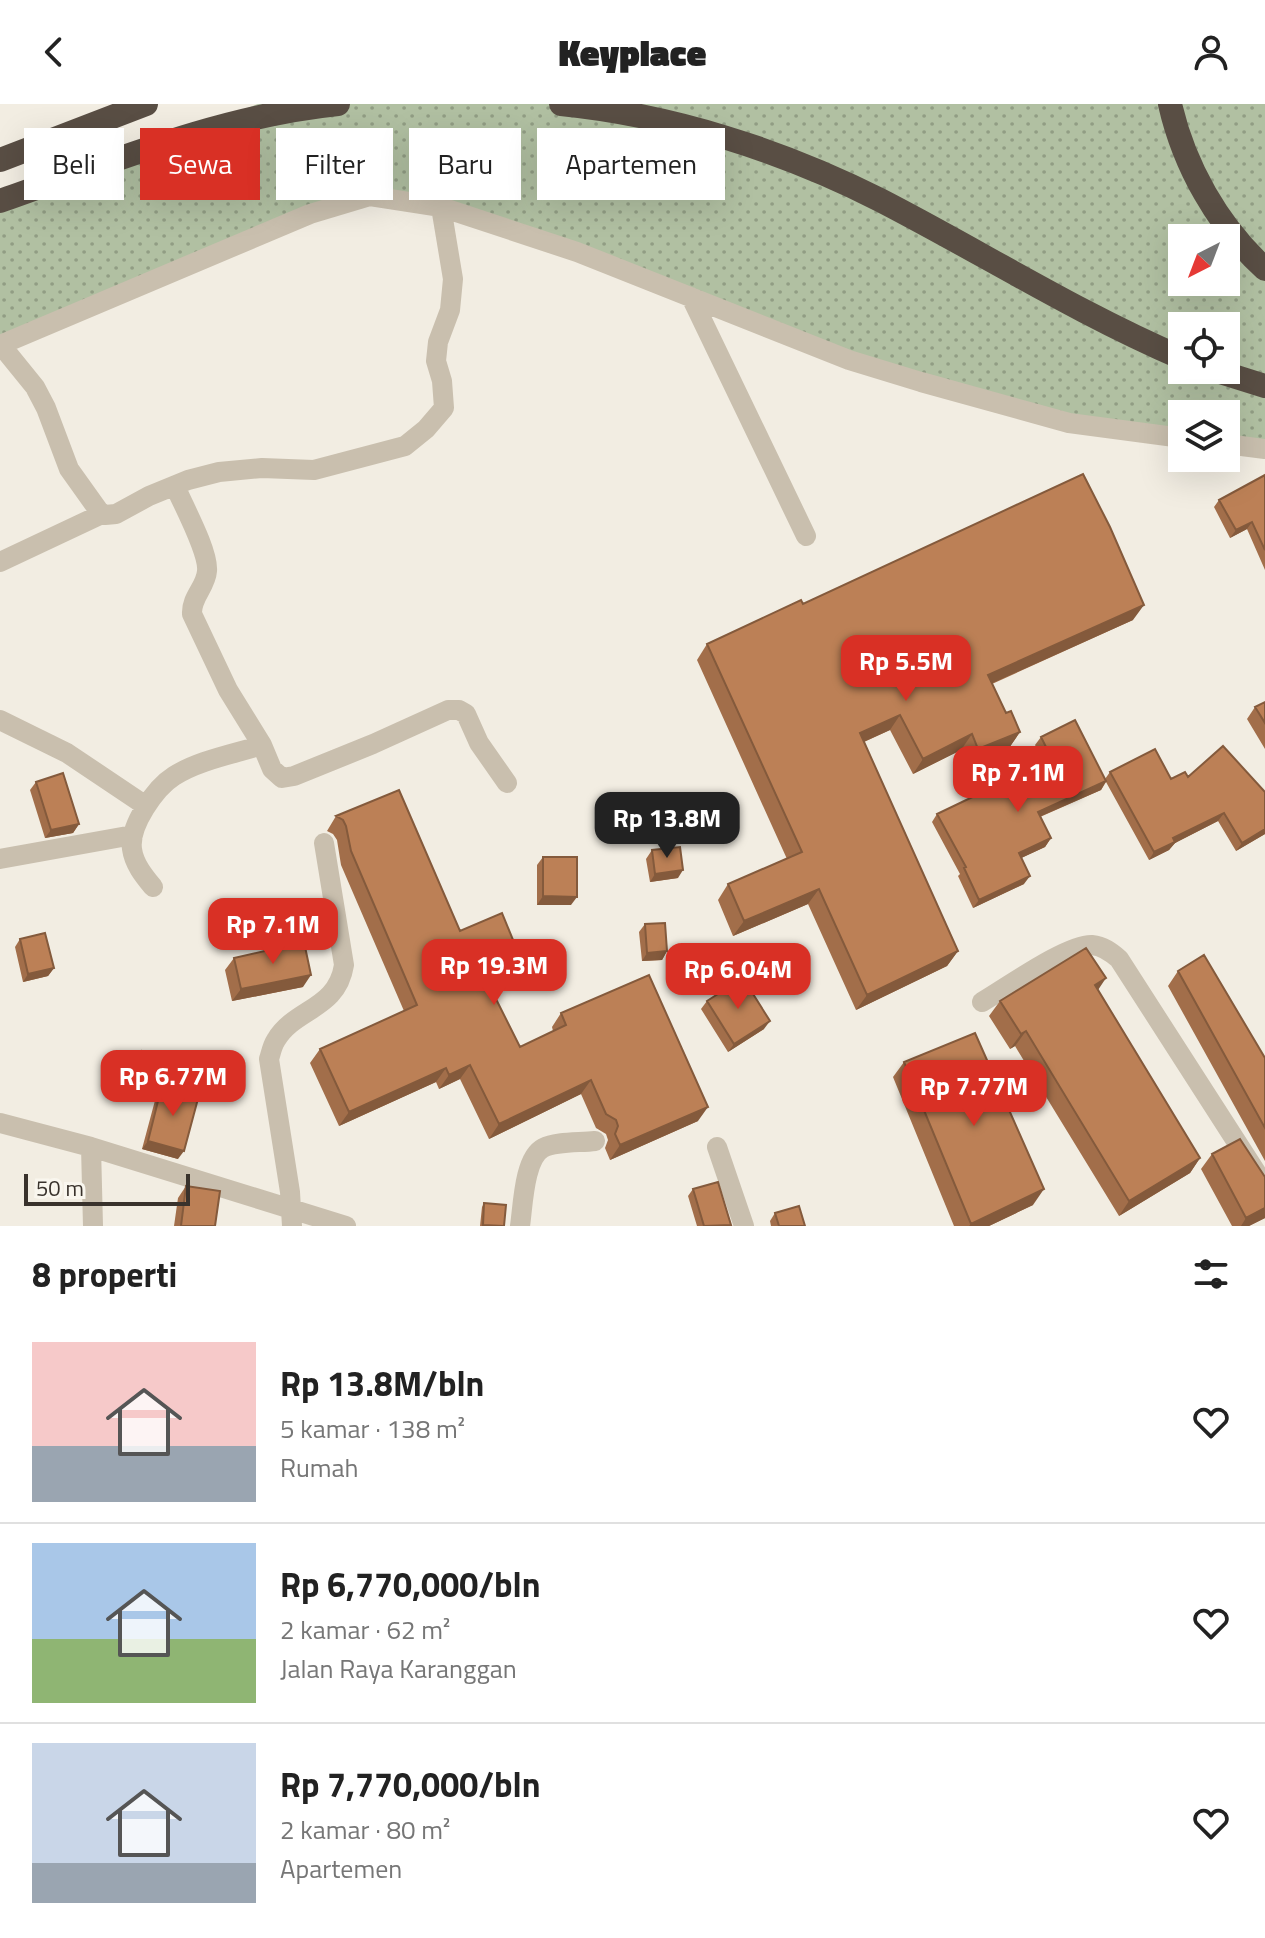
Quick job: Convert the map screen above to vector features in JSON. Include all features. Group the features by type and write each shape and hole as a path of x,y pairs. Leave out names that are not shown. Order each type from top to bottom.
{"highway":[{"path":"0,160 146,104"},
{"path":"0,201 205,130 292,109 338,104"},
{"path":"561,104 657,118 727,138 812,169 878,199 1127,334 1168,352"},
{"path":"1170,104 1176,130 1203,192 1245,251 1265,269"},
{"path":"1240,378 1265,386"}],"street":[{"path":"102,514 69,469 35,387 1,345 339,204 370,196 441,207 577,252 849,360 991,403 1069,423 1168,436"},
{"path":"0,562 102,514 116,514 175,486 219,472 262,468 314,470 405,446 436,421 444,408 442,381 436,361 438,342 450,310 453,279 441,207"},
{"path":"691,297 806,536"},
{"path":"1240,446 1265,449"},
{"path":"175,486 207,568 207,575 192,605 192,614 228,690 262,745 272,769 282,778 373,744 448,710 459,710 470,719 479,743 507,783"},
{"path":"0,720 67,753 146,806"},
{"path":"153,887 135,861 132,847 133,835 153,796 173,776 262,745"},
{"path":"0,859 133,835"},
{"path":"291,1218 282,1129 269,1059 275,1041 286,1028 330,996 341,983 344,965 324,843"},
{"path":"982,1002 1074,947 1093,945 1108,949 1119,959 1265,1186"},
{"path":"0,1123 91,1147 291,1218 346,1226"},
{"path":"520,1226 530,1165 535,1155 546,1146 595,1141"},
{"path":"91,1147 93,1226"},
{"path":"717,1147 744,1226"}],"green space":[{"path":"258,104 1265,104 1265,450 1240,446 1240,400 1168,400 1168,436 991,403 441,207 393,200 393,128 276,128 276,200 360,200 0,345 0,201 24,192 24,200 124,200 124,154 140,148 140,200 260,200 260,128 194,128"}],"building":[{"path":"1083,474 1144,605 988,675 1006,713 1011,711 1020,732 978,749 972,734 923,759 900,715 860,733 958,951 867,995 819,889 744,921 728,884 802,852 707,644 801,600 803,604"},
{"path":"1265,475 1265,550 1252,522 1236,530 1219,500"},
{"path":"1265,702 1265,723 1255,707"},
{"path":"1075,720 1106,781 1038,812 1051,838 1019,853 1030,876 979,900 966,867 937,814 1021,778 1025,787 1057,774 1041,737"},
{"path":"1223,746 1265,792 1265,829 1242,843 1224,813 1173,838 1175,842 1154,852 1110,772 1155,749 1171,779 1185,772 1188,777"},
{"path":"63,773 79,824 51,830 36,782"},
{"path":"399,790 460,931 502,913 520,957 483,973 520,1047 566,1025 561,1013 649,975 708,1107 620,1145 615,1134 618,1126 616,1120 606,1114 591,1080 499,1124 470,1065 449,1075 446,1068 349,1112 320,1049 417,1005 351,851 346,826 336,816"},
{"path":"680,847 683,870 655,874 652,850"},
{"path":"543,857 577,857 577,897 543,896"},
{"path":"665,923 667,951 647,953 645,924"},
{"path":"45,933 54,968 28,974 20,939"},
{"path":"304,942 311,975 241,989 234,958"},
{"path":"1086,948 1106,978 1095,985 1200,1158 1129,1201 1026,1031 1021,1034 1000,1001"},
{"path":"1204,955 1265,1058 1265,1128 1178,971"},
{"path":"743,978 770,1021 734,1044 707,1001"},
{"path":"975,1033 1044,1189 971,1224 904,1062"},
{"path":"142,1051 169,1057 164,1080 137,1074"},
{"path":"162,1085 199,1095 184,1151 148,1141"},
{"path":"1240,1139 1265,1177 1265,1208 1246,1218 1212,1154"},
{"path":"718,1182 731,1225 704,1226 693,1189"},
{"path":"186,1186 220,1191 215,1226 181,1226"},
{"path":"484,1203 506,1205 504,1226 483,1225"},
{"path":"799,1206 805,1226 779,1226 775,1213"}]}
